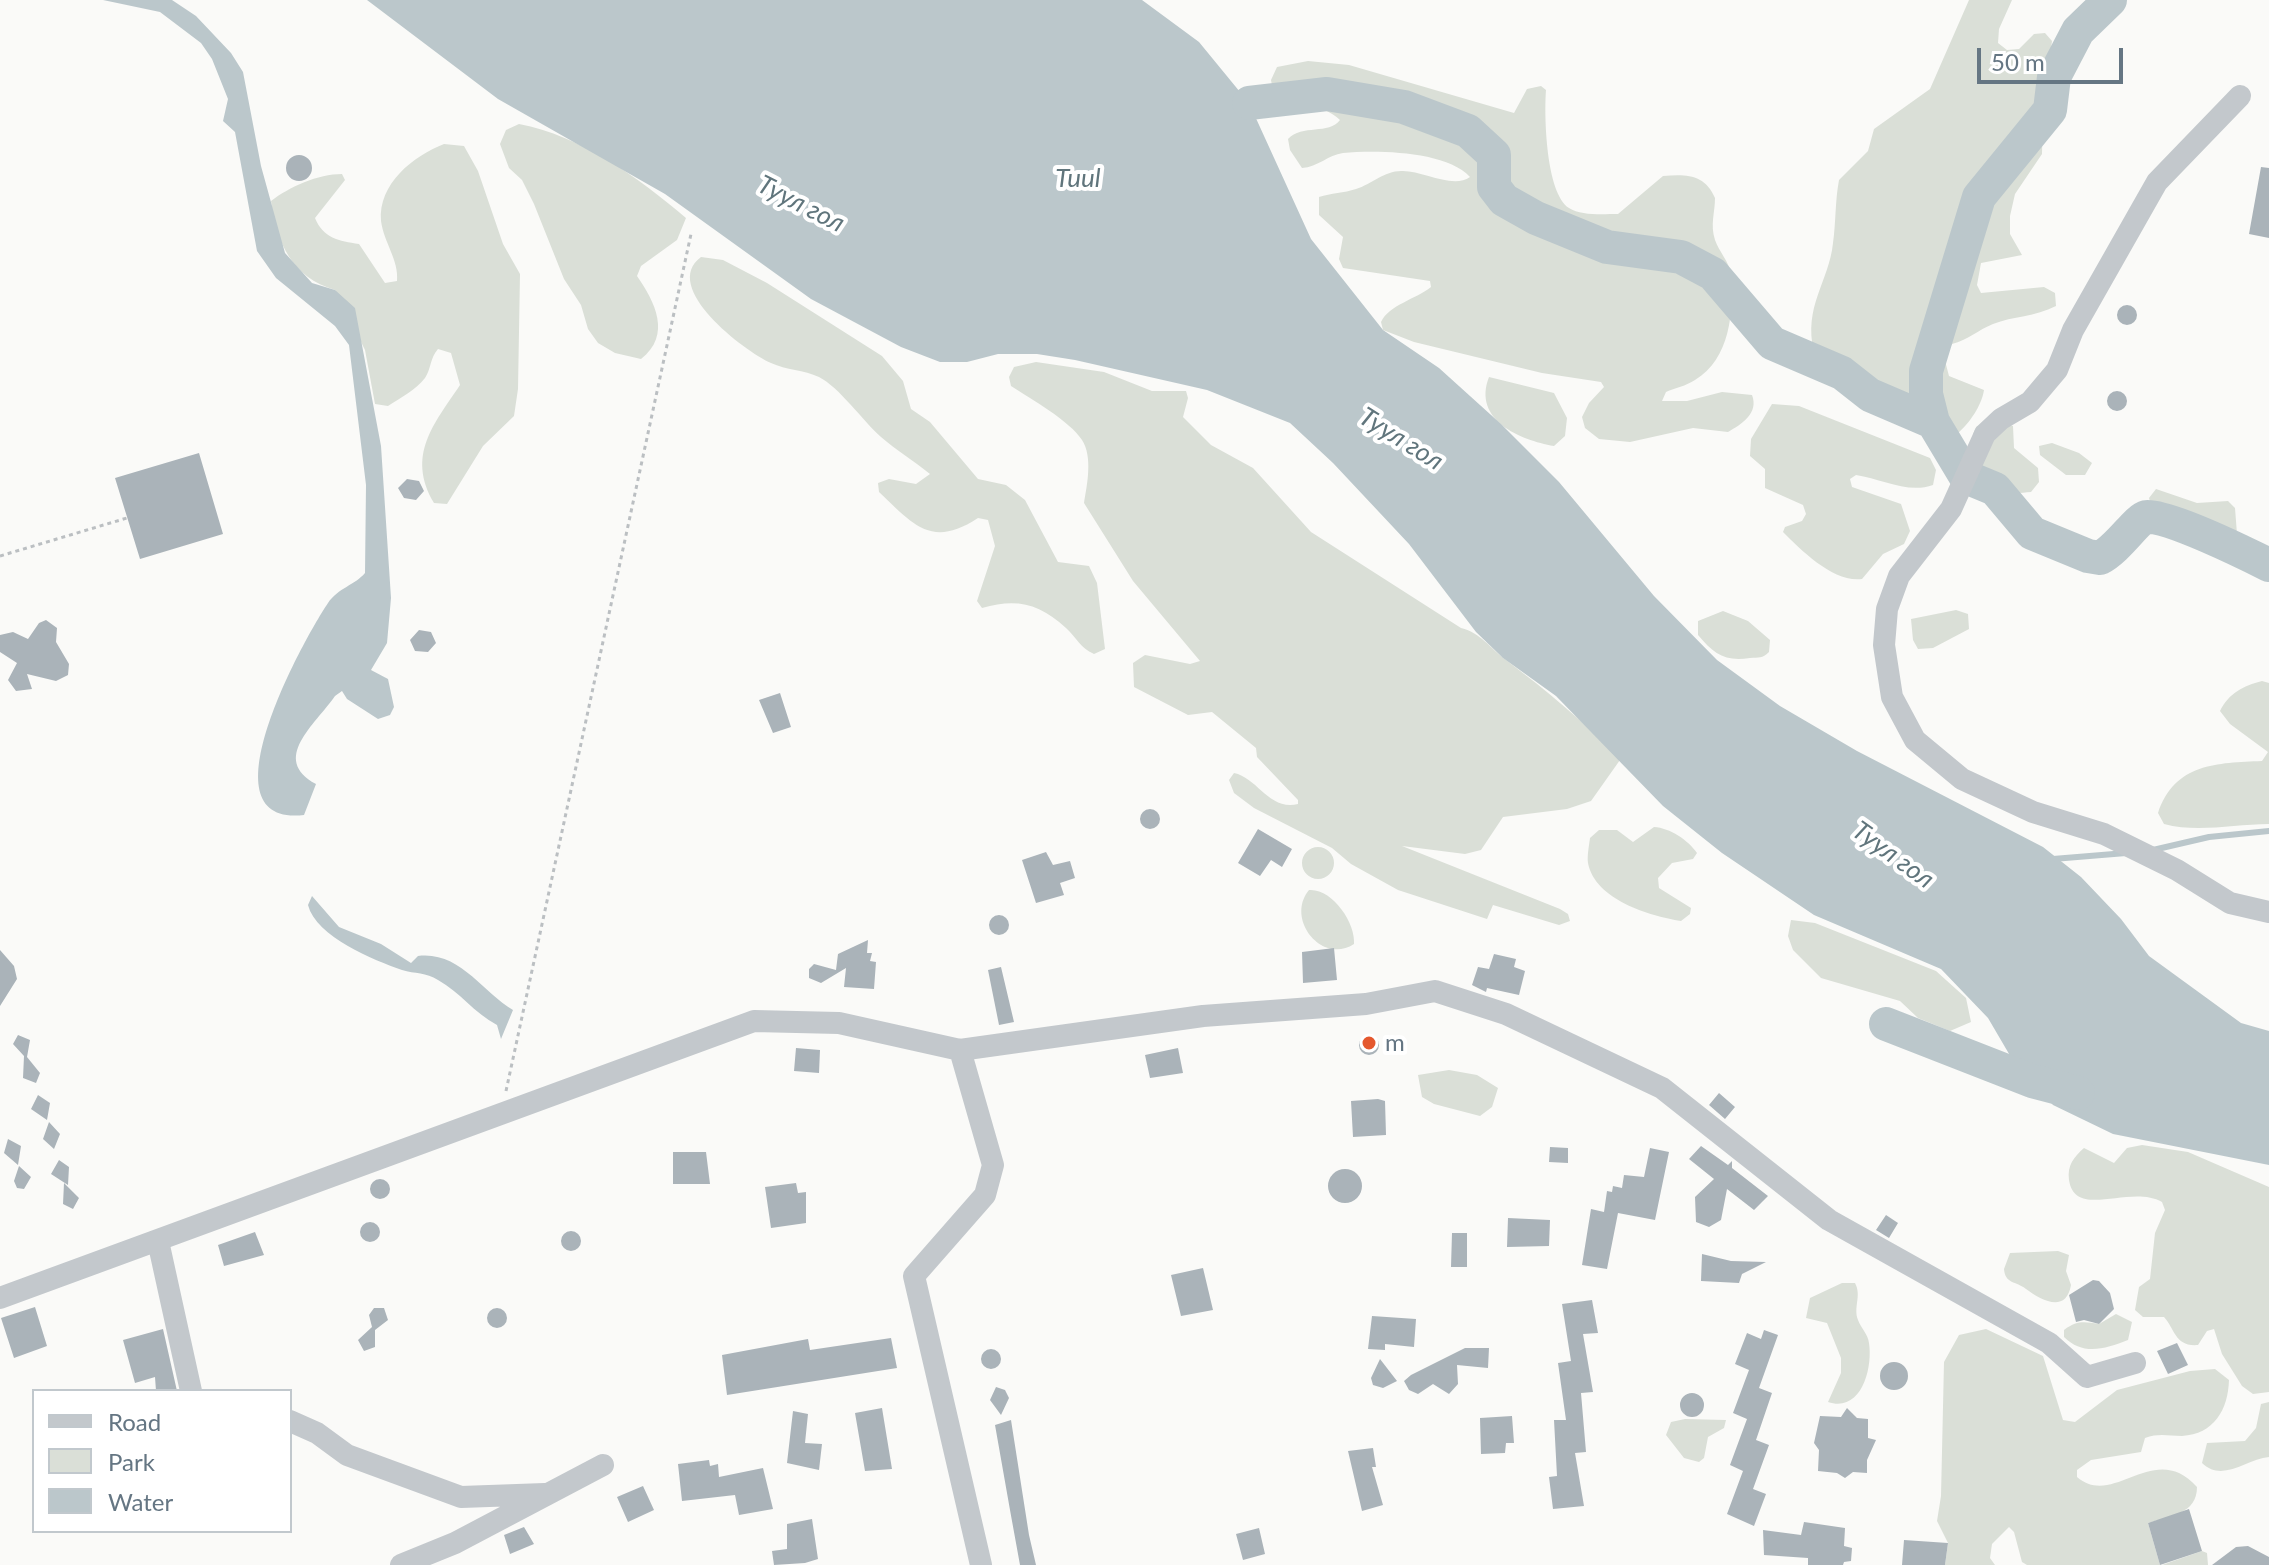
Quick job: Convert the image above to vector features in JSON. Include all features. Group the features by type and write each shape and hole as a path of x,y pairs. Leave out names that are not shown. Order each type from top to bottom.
{"street":[{"path":"2240,96 2157,182 2073,330 2057,370 2030,402 2001,419 1985,434 1951,509 1899,576 1887,609 1884,645 1892,697 1915,740 1962,779 2033,812 2104,834 2177,870 2230,903 2269,912"},
{"path":"0,1298 754,1021 839,1023 960,1050 1203,1016 1366,1004 1435,991 1506,1014 1662,1088 1829,1220 2049,1343 2087,1377 2135,1363"},
{"path":"960,1050 993,1165 985,1195 914,1276 981,1565"},
{"path":"158,1241 191,1389"},
{"path":"292,1422 317,1433 347,1455 461,1497 545,1494"},
{"path":"401,1565 455,1543 603,1465"}],"path":[{"path":"501,1114 691,234"},
{"path":"0,556 127,518"}],"green space":[{"path":"1969,0 2012,0 1999,29 1998,43 2007,50 2019,49 2034,34 2045,33 2052,41 2043,107 2042,154 2015,194 2010,216 2010,234 2022,255 1981,263 1977,285 1981,293 2044,287 2055,293 2056,306 1993,324 1952,344 1944,357 1949,376 1984,390 1974,414 1957,434 1926,411 1875,393 1814,352 1811,336 1814,308 1831,257 1839,180 1868,151 1874,129 1930,89"},
{"path":"1308,61 1349,65 1514,113 1527,89 1541,86 1546,90 1546,135 1555,187 1569,208 1580,212 1618,214 1663,176 1694,177 1706,184 1715,198 1715,240 1731,274 1730,319 1723,347 1707,371 1692,382 1666,392 1662,401 1687,401 1722,392 1752,395 1753,407 1748,417 1728,432 1693,428 1630,442 1599,439 1585,428 1582,417 1589,403 1604,387 1601,382 1542,373 1414,342 1383,330 1381,322 1385,316 1431,287 1430,281 1343,268 1339,259 1343,237 1319,215 1319,197 1356,189 1396,171 1455,181 1470,177 1445,162 1392,152 1343,153 1302,168 1290,150 1288,139 1300,132 1335,125 1340,120 1325,110 1281,96 1273,91 1271,80 1277,67"},
{"path":"519,124 564,138 608,160 686,218 677,240 641,266 637,276 654,307 658,329 656,340 641,359 615,353 598,343 588,329 581,305 564,279 534,204 522,180 509,168 500,144 506,130"},
{"path":"444,144 464,146 478,171 503,244 520,274 518,389 514,416 483,446 447,504 434,503 426,486 423,455 433,427 460,385 451,353 438,349 425,378 408,394 388,406 375,404 365,350 335,290 308,277 289,257 277,231 271,201 304,182 342,174 345,180 315,218 318,225 332,237 359,244 385,283 397,281 396,266 381,221 385,195 410,164"},
{"path":"701,257 723,260 767,283 882,356 903,381 911,409 930,422 978,479 1006,485 1025,500 1058,562 1089,566 1097,583 1105,649 1094,654 1089,652 1056,620 1037,608 1006,603 982,608 977,601 995,546 988,520 978,518 947,532 935,532 924,529 902,514 879,492 878,483 889,479 916,484 930,474 881,437 827,382 771,363 743,346 710,317 691,285 691,270"},
{"path":"1036,362 1104,372 1152,391 1186,391 1188,398 1183,417 1211,445 1253,468 1311,532 1480,637 1607,746 1620,760 1591,801 1567,809 1503,817 1481,850 1465,854 1402,846 1560,909 1568,914 1570,921 1559,925 1493,905 1487,919 1398,890 1351,864 1332,848 1254,808 1234,793 1229,780 1234,773 1279,803 1298,804 1298,800 1257,757 1256,748 1212,712 1188,715 1134,687 1133,663 1145,655 1190,664 1200,661 1133,581 1084,503 1088,463 1082,440 1060,418 1011,386 1009,377 1014,367"},
{"path":"1489,377 1554,393 1567,418 1565,436 1554,446 1527,439 1502,425 1487,405"},
{"path":"1772,404 1799,406 1930,458 1936,470 1933,485 1905,487 1856,475 1850,479 1852,487 1901,504 1910,531 1904,544 1883,554 1862,579 1851,579 1830,571 1783,532 1785,527 1802,521 1806,514 1803,505 1765,488 1765,469 1750,456 1751,439"},
{"path":"1977,426 2013,426 2014,448 2038,468 2039,482 2031,492 2002,490 1979,466 1975,455 1973,434"},
{"path":"2052,443 2079,453 2092,463 2085,475 2066,475 2040,455 2039,446"},
{"path":"2156,489 2197,503 2228,501 2235,508 2238,547 2228,551 2196,526 2154,516 2149,498"},
{"path":"1956,610 1968,614 1969,629 1933,648 1918,649 1913,640 1911,619"},
{"path":"1723,611 1748,621 1770,640 1769,652 1760,657 1734,659 1709,647 1698,635 1698,621"},
{"path":"2262,681 2269,683 2269,824 2203,828 2164,824 2158,813 2175,784 2187,775 2214,765 2262,761 2268,752 2230,724 2220,711 2237,691"},
{"path":"1654,827 1678,836 1697,853 1693,859 1672,863 1658,878 1659,888 1691,908 1690,914 1681,921 1640,910 1612,896 1593,876 1588,863 1590,838 1599,830 1617,830 1633,842"},
{"path":"1318,847 1329,852 1334,863 1329,874 1318,879 1307,874 1302,863 1307,852"},
{"path":"1309,890 1326,895 1341,908 1351,926 1354,944 1342,949 1330,948 1310,936 1301,914"},
{"path":"1791,920 1815,923 1936,971 1966,998 1971,1022 1950,1031 1918,1018 1900,1001 1821,978 1793,950 1788,936"},
{"path":"1449,1070 1477,1075 1498,1088 1492,1107 1480,1116 1434,1104 1422,1097 1418,1075"},
{"path":"2142,1145 2188,1152 2269,1187 2269,1392 2253,1394 2242,1386 2222,1354 2214,1329 2207,1331 2198,1345 2190,1345 2176,1336 2164,1317 2143,1317 2135,1310 2139,1287 2150,1279 2155,1233 2165,1210 2162,1202 2135,1197 2093,1200 2073,1192 2069,1180 2070,1166 2084,1148 2114,1163 2127,1148"},
{"path":"2058,1251 2069,1255 2066,1271 2071,1285 2068,1294 2059,1302 2052,1302 2009,1280 2004,1269 2010,1253"},
{"path":"1842,1283 1855,1283 1857,1288 1857,1315 1870,1353 1866,1376 1857,1395 1839,1404 1828,1402 1841,1373 1841,1358 1827,1323 1806,1318 1810,1298"},
{"path":"2116,1314 2132,1322 2128,1340 2103,1348 2087,1349 2064,1337 2064,1330 2077,1323 2099,1324"},
{"path":"1986,1329 2043,1356 2063,1420 2075,1422 2117,1390 2190,1371 2215,1369 2229,1380 2222,1410 2203,1431 2182,1436 2145,1438 2141,1452 2091,1460 2077,1470 2077,1477 2091,1485 2120,1482 2150,1471 2165,1470 2181,1474 2197,1487 2196,1496 2187,1508 2173,1516 2148,1523 2160,1565 2027,1565 2022,1562 2014,1532 2009,1527 1992,1544 1990,1558 1995,1565 1945,1565 1948,1543 1937,1521 1941,1496 1944,1362 1959,1335"},
{"path":"2269,1402 2269,1457 2218,1471 2202,1463 2207,1443 2245,1441 2256,1428 2261,1404"},
{"path":"1685,1419 1726,1420 1724,1428 1708,1437 1704,1458 1699,1462 1684,1458 1666,1435 1671,1422"},
{"path":"2202,1551 2207,1553 2208,1565 2162,1565"}],"water":[{"path":"103,0 172,0 196,16 231,53 243,72 261,166 285,253 312,283 335,290 355,308 381,446 391,598 387,643 371,670 388,679 394,707 390,715 378,719 347,699 342,691 335,696 308,730 297,753 297,764 303,774 316,784 304,815 274,811 260,792 259,762 268,726 283,688 316,622 332,598 365,573 366,485 349,345 335,326 276,278 257,251 235,132 223,121 228,99 212,59 201,43 160,12"},
{"name":"Tuul","path":"367,0 1142,0 1199,42 1249,103 1311,239 1383,330 1439,368 1501,424 1559,482 1654,596 1717,660 1780,706 1857,751 2043,847 2081,877 2121,919 2149,956 2241,1023 2269,1031 2269,1165 2113,1134 2053,1105 2012,1059 1988,1018 1941,969 1814,915 1722,853 1663,806 1556,696 1503,658 1476,632 1409,544 1333,463 1290,423 1207,390 1075,360 1037,354 998,354 967,362 940,362 901,347 811,299 665,194 498,99"},
{"path":"312,896 339,927 381,944 411,963 418,956 433,956 470,974 513,1010 501,1039 497,1025 434,977 402,970 377,960 334,937 313,917 308,905"}],"building":[{"path":"299,155 308,159 312,168 308,177 299,181 290,177 286,168 290,159"},
{"path":"2261,167 2269,168 2269,238 2249,234"},
{"path":"2127,305 2134,308 2137,315 2134,322 2127,325 2120,322 2117,315 2120,308"},
{"path":"2117,391 2124,394 2127,401 2124,408 2117,411 2110,408 2107,401 2110,394"},
{"path":"199,453 223,534 140,559 115,478"},
{"path":"407,479 419,481 424,491 416,500 404,498 398,488"},
{"path":"46,620 57,628 56,642 69,664 68,675 56,681 27,674 32,689 16,691 8,680 17,663 0,652 0,635 13,632 28,639 39,623"},
{"path":"419,630 431,632 436,643 428,652 415,651 410,640"},
{"path":"780,693 791,727 773,733 759,700"},
{"path":"1150,809 1157,812 1160,819 1157,826 1150,829 1143,826 1140,819 1143,812"},
{"path":"1258,829 1292,849 1282,867 1271,860 1260,876 1238,863"},
{"path":"1046,852 1053,865 1070,861 1075,878 1060,883 1064,895 1036,903 1022,860"},
{"path":"999,915 1006,918 1009,925 1006,932 999,935 992,932 989,925 992,918"},
{"path":"868,940 867,953 872,953 870,961 876,962 874,989 844,987 846,968 821,983 809,978 809,969 814,964 836,970 838,954"},
{"path":"1334,948 1337,980 1303,983 1302,952"},
{"path":"0,950 14,966 17,979 0,1006"},
{"path":"1494,954 1516,959 1514,967 1525,971 1519,995 1487,988 1486,992 1472,985 1478,967 1489,969"},
{"path":"1001,967 1014,1022 999,1025 988,970"},
{"path":"18,1035 30,1040 27,1057 40,1073 36,1083 23,1078 24,1056 13,1044"},
{"name":"m","path":"1365,1035 1373,1035 1379,1045 1373,1055 1365,1055 1359,1049 1359,1041"},
{"path":"796,1048 820,1050 819,1073 794,1071"},
{"path":"1178,1048 1183,1073 1150,1078 1145,1055"},
{"path":"1719,1093 1735,1107 1725,1119 1709,1105"},
{"path":"38,1095 50,1103 47,1120 31,1109"},
{"path":"1351,1101 1385,1101 1386,1135 1353,1137"},
{"path":"49,1122 60,1134 54,1149 43,1139"},
{"path":"8,1139 21,1146 18,1165 4,1153"},
{"path":"1701,1146 1728,1165 1732,1161 1732,1168 1768,1196 1754,1210 1727,1189 1721,1220 1709,1227 1696,1222 1695,1197 1714,1179 1689,1159"},
{"path":"1550,1147 1568,1148 1568,1163 1549,1162"},
{"path":"1650,1148 1669,1152 1655,1220 1618,1213 1607,1269 1582,1265 1591,1209 1604,1212 1607,1191 1612,1192 1613,1186 1622,1188 1624,1175 1644,1177"},
{"path":"673,1152 706,1152 710,1184 673,1184"},
{"path":"59,1160 69,1167 68,1185 51,1174"},
{"path":"19,1166 31,1177 24,1189 17,1188 14,1181"},
{"path":"1345,1169 1357,1174 1362,1186 1357,1198 1345,1203 1333,1198 1328,1186 1333,1174"},
{"path":"380,1179 387,1182 390,1189 387,1196 380,1199 373,1196 370,1189 373,1182"},
{"path":"64,1183 79,1198 73,1209 63,1204"},
{"path":"796,1183 798,1193 806,1192 806,1223 771,1228 765,1187"},
{"path":"1886,1215 1898,1223 1889,1238 1876,1230"},
{"path":"1508,1218 1550,1220 1549,1246 1507,1247"},
{"path":"370,1222 377,1225 380,1232 377,1239 370,1242 363,1239 360,1232 363,1225"},
{"path":"571,1231 578,1234 581,1241 578,1248 571,1251 564,1248 561,1241 564,1234"},
{"path":"255,1232 264,1255 224,1266 218,1245"},
{"path":"1452,1233 1467,1233 1467,1267 1451,1267"},
{"path":"1702,1254 1731,1261 1766,1262 1742,1274 1739,1283 1701,1281"},
{"path":"1203,1268 1213,1310 1181,1316 1171,1275"},
{"path":"2093,1280 2099,1281 2110,1293 2114,1309 2099,1324 2084,1320 2076,1322 2069,1295"},
{"path":"1592,1300 1598,1333 1583,1334 1593,1392 1581,1393 1586,1452 1575,1453 1584,1506 1553,1509 1549,1477 1557,1476 1554,1420 1566,1420 1558,1363 1571,1361 1562,1304"},
{"path":"35,1307 47,1346 14,1358 1,1318"},
{"path":"374,1308 384,1308 388,1320 375,1330 375,1347 364,1351 358,1340 372,1327 369,1315"},
{"path":"497,1308 504,1311 507,1318 504,1325 497,1328 490,1325 487,1318 490,1311"},
{"path":"1372,1316 1416,1319 1414,1347 1385,1344 1385,1350 1368,1349"},
{"path":"163,1329 177,1389 156,1389 155,1377 135,1383 123,1340"},
{"path":"1764,1330 1778,1335 1759,1388 1772,1393 1756,1440 1769,1445 1753,1489 1766,1494 1754,1526 1727,1514 1743,1471 1730,1465 1747,1419 1733,1413 1749,1370 1735,1364 1747,1333 1761,1339"},
{"path":"891,1338 897,1368 727,1395 722,1355 808,1339 810,1350"},
{"path":"2177,1343 2188,1365 2168,1374 2157,1351"},
{"path":"1465,1348 1489,1348 1488,1368 1457,1365 1458,1384 1449,1394 1433,1384 1418,1394 1409,1390 1404,1381 1411,1375"},
{"path":"991,1349 998,1352 1001,1359 998,1366 991,1369 984,1366 981,1359 984,1352"},
{"path":"1380,1359 1397,1381 1383,1388 1373,1385 1371,1378"},
{"path":"1894,1362 1904,1366 1908,1376 1904,1386 1894,1390 1884,1386 1880,1376 1884,1366"},
{"path":"996,1387 1005,1390 1009,1398 1001,1415 990,1400"},
{"path":"1692,1393 1703,1400 1704,1405 1697,1416 1692,1417 1681,1410 1680,1405 1687,1394"},
{"path":"882,1408 892,1469 865,1471 855,1413"},
{"path":"1847,1408 1857,1418 1868,1419 1868,1438 1876,1440 1867,1460 1867,1473 1853,1472 1845,1478 1837,1473 1818,1471 1819,1450 1814,1443 1820,1416 1841,1417"},
{"path":"793,1411 808,1414 805,1443 822,1444 819,1470 787,1463"},
{"path":"1512,1416 1514,1443 1506,1443 1505,1453 1481,1454 1480,1418"},
{"path":"1011,1420 1036,1565 1020,1565 995,1425"},
{"path":"1373,1448 1376,1467 1372,1467 1383,1505 1362,1511 1348,1451"},
{"path":"709,1460 710,1466 718,1464 719,1477 763,1468 773,1509 739,1515 735,1495 682,1501 678,1464"},
{"path":"643,1486 654,1510 628,1522 617,1497"},
{"path":"2189,1509 2202,1551 2160,1565 2148,1523"},
{"path":"812,1519 818,1559 774,1565 772,1551 787,1549 787,1524"},
{"path":"1804,1522 1845,1528 1844,1546 1852,1548 1851,1561 1843,1565 1808,1565 1808,1558 1764,1555 1763,1530 1801,1535"},
{"path":"524,1527 534,1544 510,1554 504,1535"},
{"path":"1259,1528 1265,1554 1243,1560 1236,1534"},
{"path":"1904,1540 1948,1543 1945,1565 1902,1565"},
{"path":"2248,1546 2269,1557 2269,1565 2212,1565 2236,1547"}],"waterway":[{"path":"1933,422 1926,394 1926,371 1979,197 2050,110 2054,77 2078,31 2110,0"},
{"path":"1249,103 1327,94 1404,107 1468,131 1494,155 1494,187 1504,200 1536,218 1607,247 1681,257 1713,274 1772,343 1842,373 1870,395 1933,422 1966,477 1995,489 2032,533 2100,558 2142,519 2156,518 2207,536 2269,565"},
{"path":"2153,850 2209,837 2269,831"},
{"path":"2053,859 2126,853"},
{"path":"1886,1024 2032,1081 2078,1093"}],"place":[{"name":"m","path":"1369,1043"}],"water label":[{"name":"Туул гол","path":"801,204"},
{"name":"Туул гол","path":"1401,439"},
{"name":"Туул гол","path":"1893,855"}]}
